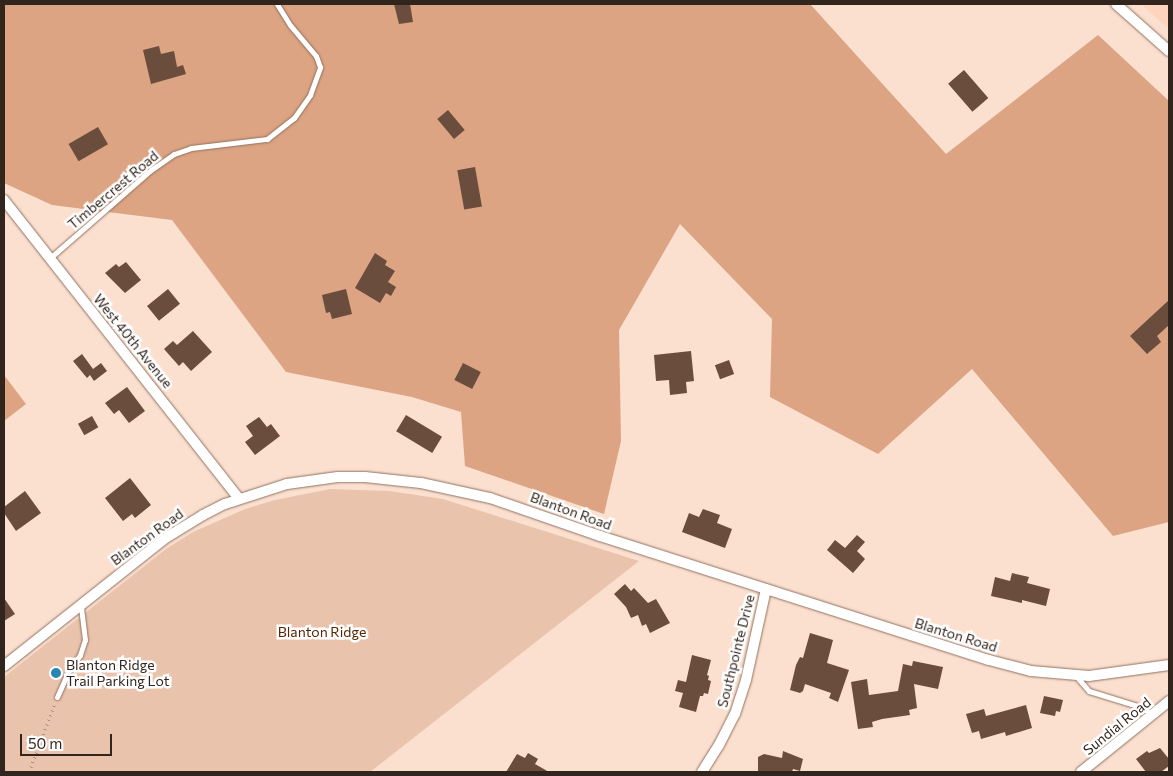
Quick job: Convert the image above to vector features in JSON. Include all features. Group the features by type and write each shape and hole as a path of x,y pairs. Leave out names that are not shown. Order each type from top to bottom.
{"street":[{"path":"1116,4 1169,51"},
{"name":"West 40th Avenue","path":"4,200 223,476 239,499"},
{"name":"Blanton Road","path":"4,666 183,526 239,499 287,484 338,477 383,478 421,483 490,498 600,536 989,660 1031,671 1075,676 1118,673 1169,666"},
{"name":"Southpointe Drive","path":"702,772 735,714 746,680 766,589"},
{"name":"Sundial Road","path":"1081,772 1169,701"}],"lane":[{"name":"Timbercrest Road","path":"50,259 151,170 174,154 191,148 267,138 294,118 310,95 320,68 316,56 290,25 277,4"},
{"path":"57,697 70,668 80,655 85,640 80,605"},
{"path":"1075,676 1089,691 1141,707 1152,716"}],"path":[{"path":"29,772 57,697"}],"shaded area":[{"path":"4,4 810,4 946,154 1098,35 1169,101 1169,522 1113,536 972,369 878,454 770,397 772,319 680,224 619,330 621,441 604,514 465,466 461,412 412,397 286,372 172,220 52,205 4,183"},
{"path":"1141,4 1169,4 1169,29"},
{"path":"4,375 26,404 4,421"}],"green space":[{"name":"Blanton Ridge","path":"330,489 389,491 443,499 639,561 370,772 4,772 4,677 166,549 193,532 245,509 275,500"}],"building":[{"path":"394,4 410,4 413,22 399,24"},
{"path":"159,46 161,54 174,51 177,67 183,65 186,74 151,84 143,50"},
{"path":"964,70 988,98 972,112 948,84"},
{"path":"448,110 465,130 454,139 437,119"},
{"path":"98,127 108,144 79,161 69,144"},
{"path":"475,167 482,206 464,210 457,170"},
{"path":"375,253 387,261 385,265 395,271 388,282 396,287 391,296 386,293 380,303 355,288"},
{"path":"126,262 141,280 125,293 105,273 116,264 119,267"},
{"path":"168,289 180,304 159,321 147,306"},
{"path":"346,289 352,314 332,319 330,312 326,313 322,295"},
{"path":"1169,300 1169,325 1157,336 1161,342 1147,354 1130,336"},
{"path":"193,331 212,352 191,371 183,362 179,366 164,349 173,341 177,345"},
{"path":"691,351 694,381 686,382 687,393 670,395 669,380 656,381 654,355"},
{"path":"82,354 93,369 101,363 107,371 94,381 90,375 87,378 73,361"},
{"path":"729,360 734,374 720,379 715,365"},
{"path":"463,363 481,372 472,389 454,380"},
{"path":"127,387 145,411 129,423 119,410 114,414 105,403"},
{"path":"406,415 442,437 432,453 396,431"},
{"path":"92,416 98,427 84,435 78,424"},
{"path":"259,417 267,427 271,424 280,436 255,455 245,442 253,436 246,426"},
{"path":"130,478 151,505 135,518 132,514 123,521 105,498"},
{"path":"25,491 41,513 16,531 4,513 4,507"},
{"path":"703,509 720,515 717,523 732,529 725,548 682,532 689,513 699,517"},
{"path":"857,535 865,542 857,551 865,559 853,573 827,550 835,540 845,548"},
{"path":"1012,573 1029,577 1027,583 1050,589 1046,606 1022,600 1022,603 991,596 995,577 1010,581"},
{"path":"625,584 631,591 634,588 648,603 656,599 670,623 650,633 646,624 642,626 638,615 631,618 626,607 614,594"},
{"path":"4,598 15,614 4,621"},
{"path":"810,633 833,640 827,663 849,670 838,702 829,698 831,693 805,684 803,691 800,693 790,690 796,665 800,657 803,658"},
{"path":"692,655 711,660 707,675 709,676 708,680 711,681 708,694 704,693 703,696 700,696 696,712 679,707 683,693 675,691 678,680 686,682"},
{"path":"913,661 943,667 938,689 914,684 917,708 909,710 910,715 882,719 872,722 873,727 858,729 851,682 867,679 869,695 898,691 903,664 912,666"},
{"path":"1044,696 1063,700 1060,712 1056,711 1055,716 1040,713"},
{"path":"1026,705 1032,728 1006,736 1005,732 981,739 979,731 972,733 966,714 984,709 986,716"},
{"path":"1160,748 1169,759 1169,766 1161,772 1146,772 1136,759 1147,751 1149,753"},
{"path":"783,751 803,759 800,771 793,769 792,772 758,772 758,757 764,754 782,758"},
{"path":"528,753 538,759 535,764 549,772 506,772 517,754 525,758"}],"place":[{"name":"Blanton Ridge Trail Parking Lot","path":"56,673"}]}
